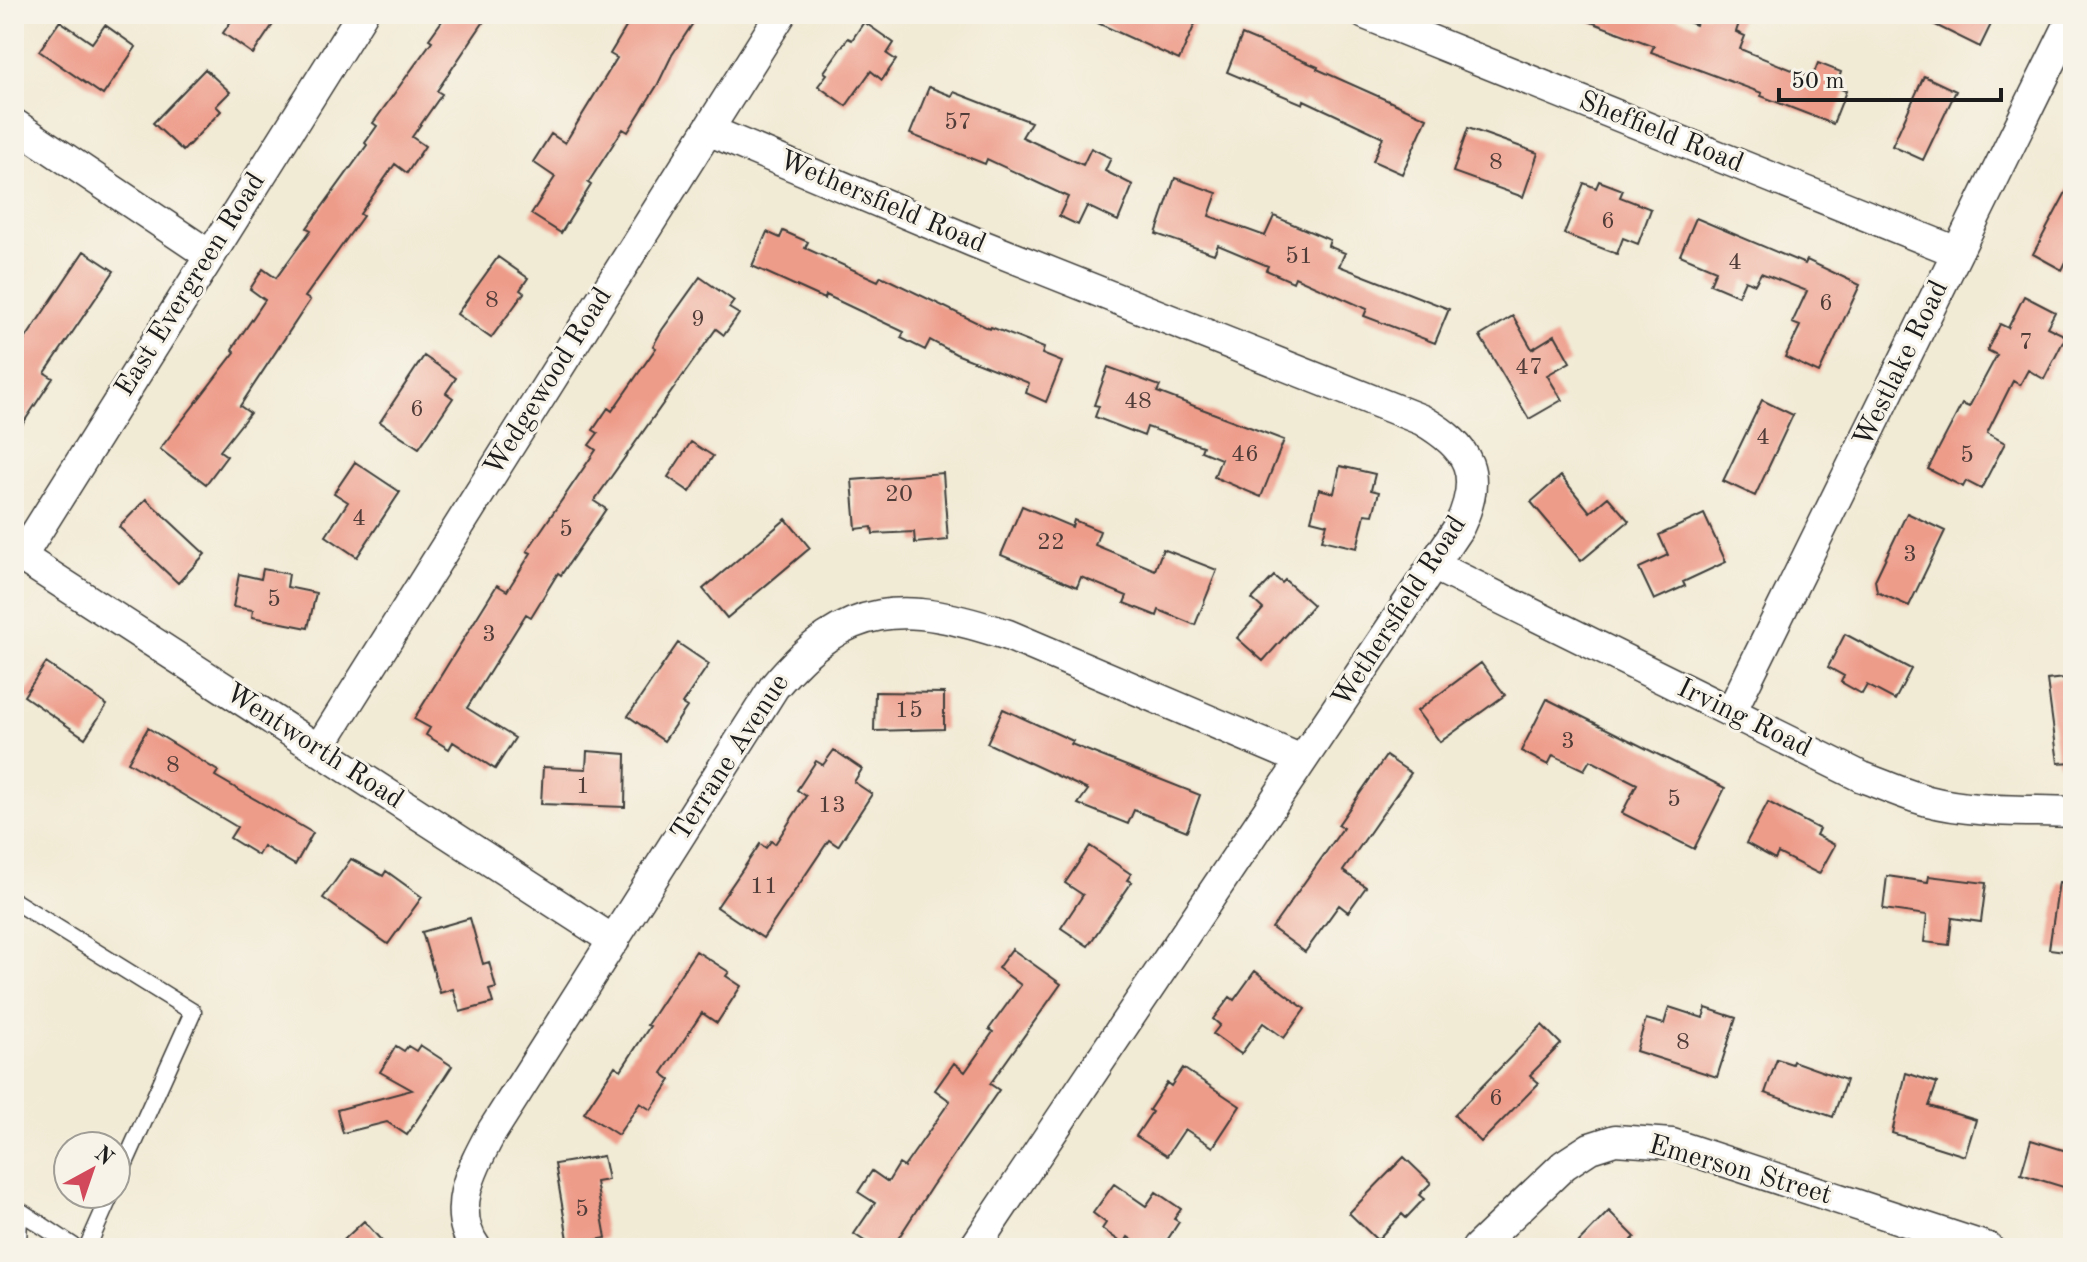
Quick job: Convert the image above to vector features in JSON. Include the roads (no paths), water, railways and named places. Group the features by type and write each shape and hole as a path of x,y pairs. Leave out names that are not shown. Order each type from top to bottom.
{"street":[{"name":"East Evergreen Road","path":"18,555 362,14"},
{"name":"Wedgewood Road","path":"318,750 781,14"},
{"name":"Sheffield Road","path":"1365,14 1957,252"},
{"name":"Westlake Road","path":"1731,712 2073,17"},
{"path":"14,124 209,255"},
{"name":"Wethersfield Road","path":"708,130 974,242 1422,420 1454,442 1466,457 1472,490 1459,527 984,1245"},
{"name":"Wentworth Road","path":"18,555 614,941"},
{"name":"Irving Road","path":"1433,565 1862,777 1930,801 1968,808 2073,812"},
{"name":"Terrane Avenue","path":"476,1248 464,1221 463,1200 477,1159 774,687 811,647 833,631 882,615 913,613 976,625 1008,635 1302,760"},
{"name":"Emerson Street","path":"1477,1248 1564,1165 1590,1148 1615,1140 1672,1144 1988,1248"}],"lane":[{"path":"14,901 193,1012 132,1147"},
{"path":"17,1208 18,1248"},
{"path":"17,1208 76,1248"},
{"path":"87,1248 104,1210"}]}
